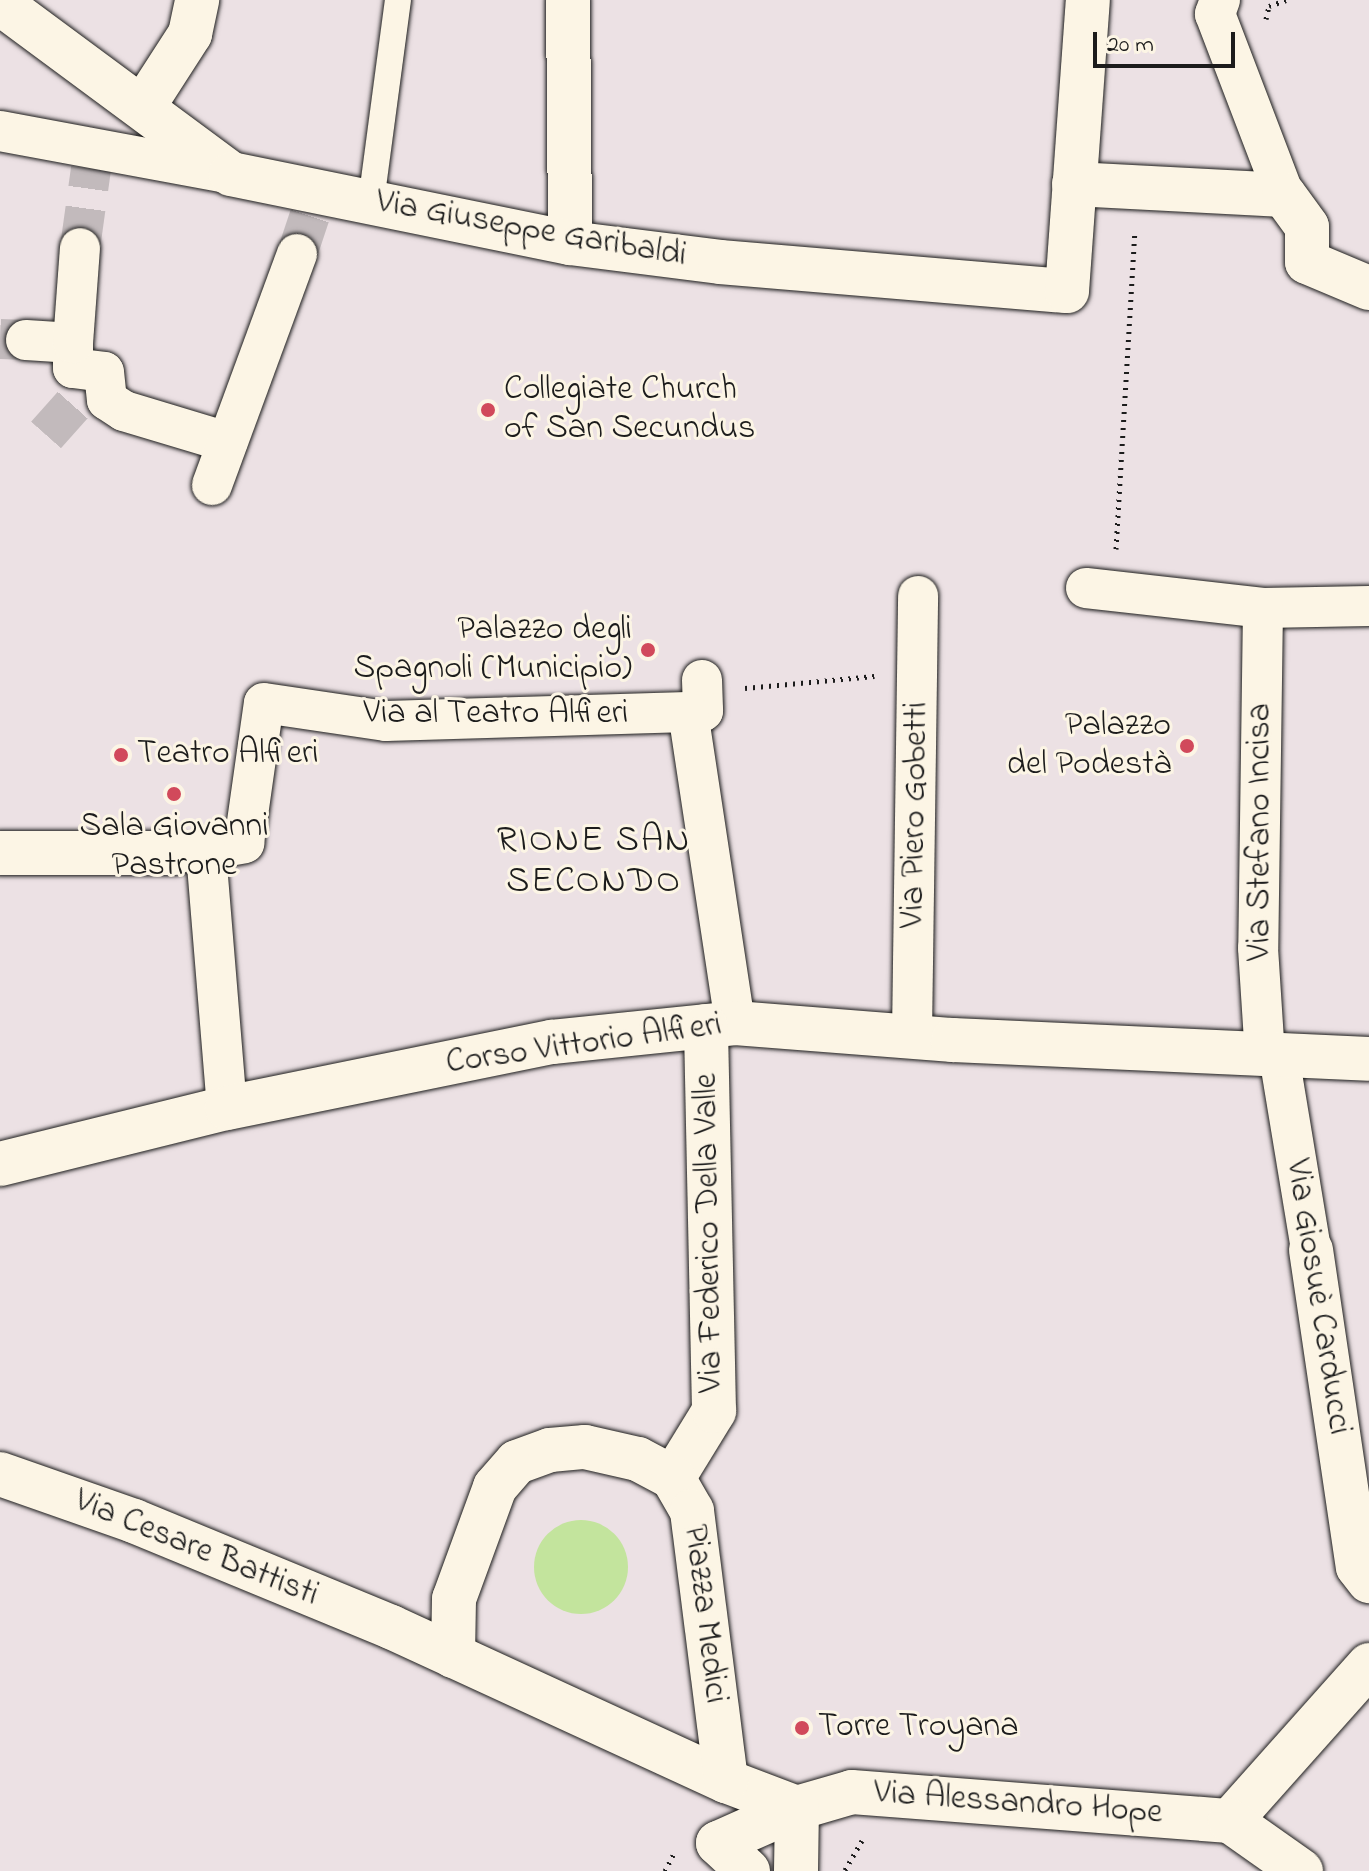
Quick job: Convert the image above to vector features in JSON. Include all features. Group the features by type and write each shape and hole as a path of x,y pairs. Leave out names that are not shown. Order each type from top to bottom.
{"street":[{"path":"143,107 190,34 197,0"},
{"path":"568,0 570,243"},
{"path":"1088,0 1074,184 1284,195"},
{"path":"1220,0 1215,14 1284,195 1307,227 1307,262 1369,288"},
{"path":"0,3 231,174"},
{"name":"Via Giuseppe Garibaldi","path":"0,131 93,158 231,174 314,204 371,202 570,243 720,262 1067,291 1074,184"},
{"path":"80,248 73,368 95,381 107,400 124,411 227,442"},
{"path":"212,485 252,386 297,254"},
{"path":"26,340 73,343"},
{"path":"1100,577 1263,608 1369,606"},
{"name":"Via Piero Gobetti","path":"912,1034 918,596"},
{"name":"Via Stefano Incisa","path":"1263,608 1258,948 1272,1056"},
{"path":"710,694 721,1024"},
{"name":"Via al Teatro Alfieri","path":"191,851 244,843 264,703 386,721 710,694"},
{"path":"0,853 191,851 227,1108"},
{"name":"Corso Vittorio Alfieri","path":"0,1164 227,1108 552,1042 721,1024 1369,1059"},
{"name":"Via Federico Della Valle","path":"673,1478 714,1411 721,1024"},
{"name":"Via Giosuè Carducci","path":"1272,1056 1311,1250 1358,1567 1369,1581"},
{"name":"Piazza Medici","path":"453,1656 454,1599 495,1487 517,1462 550,1450 585,1447 638,1459 673,1478 692,1511 726,1781 718,1794 722,1862"},
{"name":"Via Cesare Battisti","path":"0,1474 134,1521 391,1627 453,1656"},
{"path":"453,1656 726,1781 797,1808 796,1871"},
{"path":"1301,1871 1230,1821 1369,1665"},
{"name":"Via Alessandro Hope","path":"722,1862 797,1808 852,1792 1230,1821"}],"lane":[{"path":"371,202 398,0"}],"path":[{"path":"1269,6 1286,0"},
{"path":"1100,577 1136,220"},
{"path":"710,694 880,675"},
{"path":"844,1871 865,1834"}],"green space":[{"path":"581,1520 599,1524 614,1534 624,1549 628,1567 624,1585 614,1600 599,1610 581,1614 563,1610 548,1600 538,1585 534,1567 538,1549 548,1534 563,1524"}],"tunnel":[{"path":"80,248 91,169"},
{"path":"297,254 310,215"},
{"path":"0,339 26,340"},
{"path":"46,435 87,389"}],"place":[{"name":"Collegiate Church of San Secundus","path":"488,410"},
{"name":"Palazzo degli Spagnoli (Municipio)","path":"648,650"},
{"name":"Palazzo del Podestà","path":"1187,746"},
{"name":"Teatro Alfieri","path":"121,755"},
{"name":"Sala Giovanni Pastrone","path":"174,794"},
{"name":"Torre Troyana","path":"802,1728"}],"district":[{"name":"RIONE SAN SECONDO","path":"594,862"}]}
